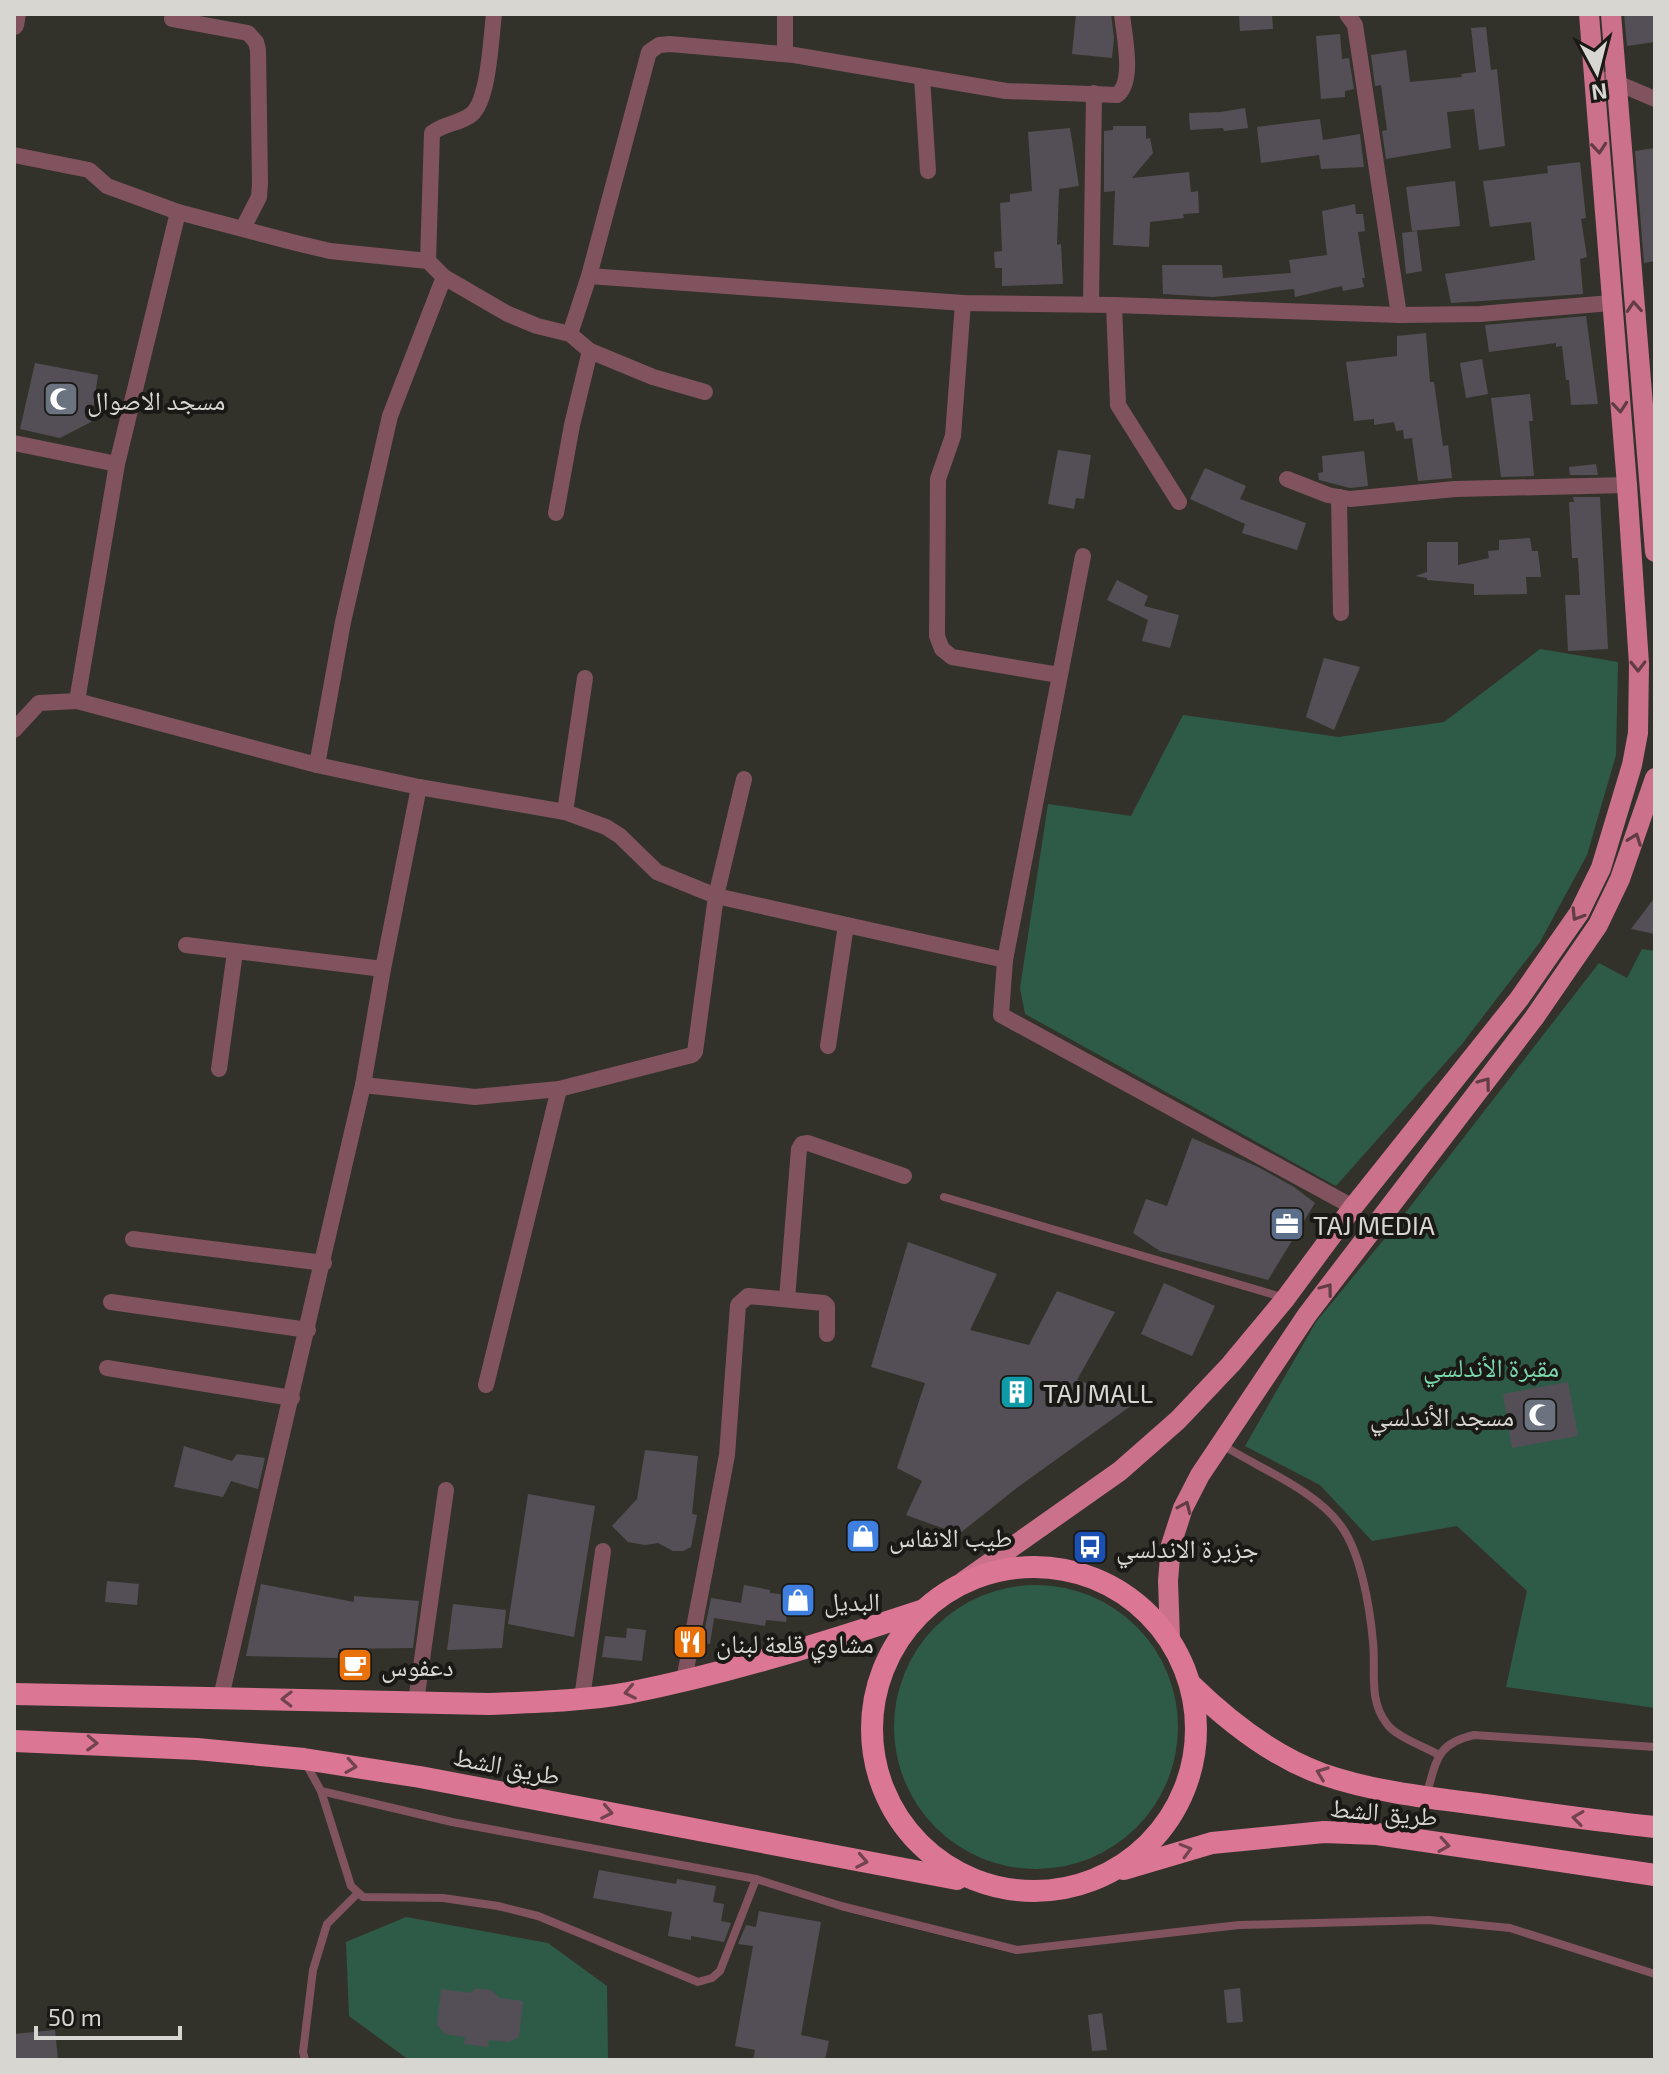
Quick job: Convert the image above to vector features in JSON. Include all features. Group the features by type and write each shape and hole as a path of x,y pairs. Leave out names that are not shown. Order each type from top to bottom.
{"highway":[{"path":"1020,1566 1078,1571 1130,1596 1170,1638 1191,1685 1197,1740 1184,1793 1155,1838 1112,1873 1071,1887 1027,1892 984,1884 941,1863 906,1830 882,1788 871,1741 874,1693 891,1649 921,1611 964,1581 1020,1566"},
{"name":"طريق الشط","path":"14,1694 489,1704 582,1698 626,1693 753,1665 921,1611"},
{"name":"طريق الشط","path":"1191,1685 1229,1722 1268,1747 1320,1773 1377,1789 1425,1797 1655,1827"},
{"name":"طريق الشط","path":"14,1741 197,1749 304,1759 436,1779 984,1884"},
{"name":"طريق الشط","path":"1112,1873 1212,1843 1324,1832 1377,1834 1655,1875"}],"main road":[{"path":"964,1581 1120,1471 1167,1430 1231,1364 1519,999 1579,913 1601,868 1646,735 1589,14"},
{"path":"1611,14 1648,401 1655,552"},
{"path":"1170,1638 1168,1581 1171,1545 1183,1508 1220,1444 1307,1315 1534,1018 1598,925 1620,879 1655,778"},
{"path":"1519,999 1534,1018"}],"street":[{"path":"14,25 16,14"},
{"path":"428,261 432,133 441,126 462,120 481,103 494,14"},
{"path":"785,14 785,54"},
{"path":"570,334 589,276 649,52 653,47 670,44 785,54 1006,91 1117,95 1124,90 1128,78 1122,14"},
{"path":"1347,14 1355,25 1399,315"},
{"path":"172,19 248,33 256,42 260,183 259,197 243,228"},
{"path":"1592,70 1655,99"},
{"path":"922,77 928,171"},
{"path":"1091,304 1094,93"},
{"path":"14,155 89,170 107,186 178,212 330,251 428,261 444,277 508,314 537,326 570,334 590,351 653,377 705,392"},
{"path":"77,701 117,464 178,212"},
{"path":"589,276 963,303 1091,304 1399,315 1480,314 1611,303"},
{"path":"317,765 343,622 390,416 444,277"},
{"path":"963,303 953,436 938,479 937,636 942,649 952,657 1059,675"},
{"path":"1114,305 1118,405 1179,502"},
{"path":"556,513 572,425 590,351"},
{"path":"14,443 117,464"},
{"path":"1287,479 1339,497 1378,497 1455,489 1627,485"},
{"path":"1339,497 1341,613"},
{"path":"1083,556 1005,960 1000,1011 1005,1020 1353,1207"},
{"path":"565,812 585,678"},
{"path":"14,730 39,703 77,701 317,765 419,787 565,812 620,836 657,872 716,896 1005,960"},
{"path":"363,1085 475,1097 559,1089 687,1057 695,1052 716,896 744,779"},
{"path":"221,1697 363,1085 419,787"},
{"path":"828,1046 846,925"},
{"path":"186,945 383,969"},
{"path":"219,1069 235,952"},
{"path":"486,1385 559,1089"},
{"path":"787,1299 799,1149 802,1144 808,1143 904,1176"},
{"path":"133,1239 324,1263"},
{"path":"684,1680 727,1455 738,1305 748,1296 824,1303 827,1306 827,1334"},
{"path":"111,1302 308,1330"},
{"path":"107,1368 292,1398"},
{"path":"416,1702 446,1490"},
{"path":"582,1698 603,1551"}],"lane":[{"path":"944,1197 1285,1299"},
{"path":"1220,1444 1319,1504 1340,1523 1355,1550 1369,1617 1378,1711 1388,1727 1439,1755"},
{"path":"1425,1797 1439,1755 1452,1740 1474,1735 1655,1747"},
{"path":"304,1759 321,1791 351,1886 363,1897 443,1898 538,1916 698,1982 712,1978 720,1971 756,1879"},
{"path":"321,1791 452,1822 756,1879 841,1906 1017,1950 1239,1925 1429,1920 1510,1928 1655,1974"},
{"path":"305,2060 303,2052 313,1970 327,1924 358,1893"}],"green space":[{"path":"1540,649 1618,662 1616,755 1587,855 1540,942 1462,1044 1336,1186 1025,1014 1020,988 1048,804 1131,816 1183,715 1339,737 1444,722"},
{"name":"مقبرة الأندلسي","path":"1642,949 1655,951 1655,1708 1506,1687 1527,1591 1457,1526 1372,1541 1320,1485 1245,1446 1316,1322 1399,1221 1599,963 1627,978"},
{"path":"1036,1585 1064,1588 1090,1596 1115,1609 1136,1627 1154,1648 1167,1673 1175,1699 1178,1727 1175,1755 1167,1781 1154,1806 1136,1827 1115,1845 1090,1858 1064,1866 1036,1869 1008,1866 982,1858 957,1845 936,1827 918,1806 905,1781 897,1755 894,1727 897,1699 905,1673 918,1648 936,1627 957,1609 982,1596 1008,1588"},
{"path":"406,1917 548,1943 607,1986 608,2060 409,2060 349,2016 346,1942"}],"building":[{"path":"1076,14 1111,14 1114,38 1112,58 1072,54"},
{"path":"1239,14 1272,14 1273,29 1240,31"},
{"path":"1624,14 1655,14 1655,42 1627,46"},
{"path":"1486,27 1491,70 1497,69 1505,146 1479,150 1474,109 1447,112 1451,148 1386,159 1382,131 1387,130 1381,85 1375,86 1371,55 1406,50 1410,82 1462,77 1461,74 1476,72 1471,28"},
{"path":"1340,34 1342,59 1349,58 1354,89 1345,91 1345,97 1321,99 1316,36"},
{"path":"1245,108 1248,128 1190,130 1189,113"},
{"path":"1320,119 1323,140 1360,134 1364,167 1321,169 1319,155 1261,163 1257,127"},
{"path":"1113,126 1146,126 1146,139 1150,138 1153,153 1132,178 1189,172 1191,192 1198,191 1199,213 1150,222 1149,247 1113,245 1115,191 1104,192 1104,131 1113,130"},
{"path":"1070,128 1079,186 1059,189 1057,245 1061,244 1063,284 1002,286 1002,268 995,268 994,252 1002,251 1000,203 1010,202 1010,194 1032,191 1028,132"},
{"path":"1655,148 1655,261 1644,263 1635,151"},
{"path":"1580,162 1586,218 1581,219 1587,257 1580,259 1583,294 1451,303 1445,274 1535,260 1531,222 1490,227 1483,181 1548,173 1547,166"},
{"path":"1455,181 1460,226 1412,231 1406,187"},
{"path":"1355,204 1356,214 1363,214 1365,231 1358,232 1364,287 1343,291 1342,286 1295,297 1294,289 1213,297 1163,294 1162,265 1222,265 1223,278 1291,273 1289,260 1327,255 1322,211"},
{"path":"1417,231 1422,271 1406,274 1402,233"},
{"path":"1586,316 1598,404 1571,405 1562,346 1556,347 1556,343 1489,352 1485,325"},
{"path":"1426,333 1430,382 1434,382 1443,446 1448,445 1452,478 1418,481 1412,438 1404,439 1403,430 1396,431 1394,422 1374,425 1374,419 1354,421 1346,362 1397,356 1397,336"},
{"path":"1482,359 1488,394 1466,398 1460,363"},
{"name":"مسجد الاصوال","path":"35,363 98,375 91,422 60,438 20,429"},
{"path":"1530,394 1534,476 1501,477 1491,398"},
{"path":"1058,450 1091,455 1084,499 1076,498 1074,509 1048,504"},
{"path":"1364,451 1368,486 1350,488 1319,480 1318,473 1323,472 1322,456"},
{"path":"1596,464 1598,475 1570,475 1569,467"},
{"path":"1205,468 1246,486 1240,499 1306,523 1297,550 1242,533 1245,524 1190,499"},
{"path":"1573,497 1600,497 1608,649 1568,651 1565,595 1580,595 1578,558 1572,558 1569,502 1574,502"},
{"path":"1530,538 1532,551 1538,551 1541,577 1526,577 1527,594 1474,595 1474,584 1415,576 1427,572 1427,542 1458,542 1458,565 1489,558 1488,551 1499,550 1499,540"},
{"path":"1117,580 1148,596 1144,606 1179,615 1170,648 1142,641 1148,620 1107,600"},
{"path":"1324,658 1360,667 1334,730 1306,717"},
{"path":"1655,897 1655,934 1631,929"},
{"path":"1192,1138 1256,1166 1315,1203 1268,1280 1160,1251 1133,1233 1146,1199 1167,1206"},
{"name":"TAJ MALL","path":"908,1242 997,1274 970,1330 1029,1345 1057,1291 1115,1312 1077,1380 1139,1400 1018,1487 959,1534 906,1515 922,1481 897,1468 925,1383 871,1367"},
{"path":"1164,1283 1215,1306 1192,1356 1141,1334"},
{"name":"مسجد الأندلسي","path":"1568,1382 1578,1436 1512,1448 1503,1394"},
{"path":"184,1446 232,1461 237,1454 265,1458 258,1489 231,1481 223,1497 174,1487"},
{"path":"645,1450 698,1456 692,1514 697,1515 691,1547 683,1551 673,1551 658,1543 645,1545 628,1542 612,1526 637,1499"},
{"path":"528,1494 595,1506 574,1637 508,1624"},
{"path":"107,1581 139,1584 137,1605 105,1602"},
{"path":"261,1584 354,1602 354,1596 419,1601 413,1648 339,1649 338,1658 246,1656"},
{"path":"744,1585 789,1595 786,1622 766,1620 765,1626 714,1618 710,1644 702,1643 711,1598 741,1603"},
{"path":"453,1604 506,1610 502,1648 447,1650"},
{"path":"627,1628 646,1630 642,1661 602,1657 605,1636 626,1638"},
{"path":"599,1870 676,1884 677,1879 716,1886 713,1902 724,1904 721,1921 731,1923 724,1942 691,1936 691,1940 668,1936 672,1912 593,1898"},
{"path":"759,1911 821,1922 801,2035 829,2041 825,2060 753,2060 755,2050 735,2046 753,1946 738,1944 746,1925 756,1927"},
{"path":"1240,1988 1243,2022 1227,2023 1224,1990"},
{"path":"441,1989 471,1993 474,1989 491,1990 500,1998 523,2001 519,2037 509,2042 489,2040 488,2047 464,2044 465,2037 445,2034 437,2025"},
{"path":"1102,2013 1107,2050 1092,2051 1088,2015"},
{"path":"55,2030 58,2060 14,2060 14,2034"}],"place":[{"name":"مسجد الاصوال","path":"61,399"},
{"name":"TAJ MEDIA","path":"1287,1224"},
{"name":"TAJ MALL","path":"1017,1392"},
{"name":"مسجد الأندلسي","path":"1540,1415"},
{"name":"طيب الانفاس","path":"863,1536"},
{"name":"جزيرة الاندلسي","path":"1090,1547"},
{"name":"البديل","path":"798,1600"},
{"name":"مشاوي قلعة لبنان","path":"690,1642"},
{"name":"دعفوس","path":"355,1665"}]}
